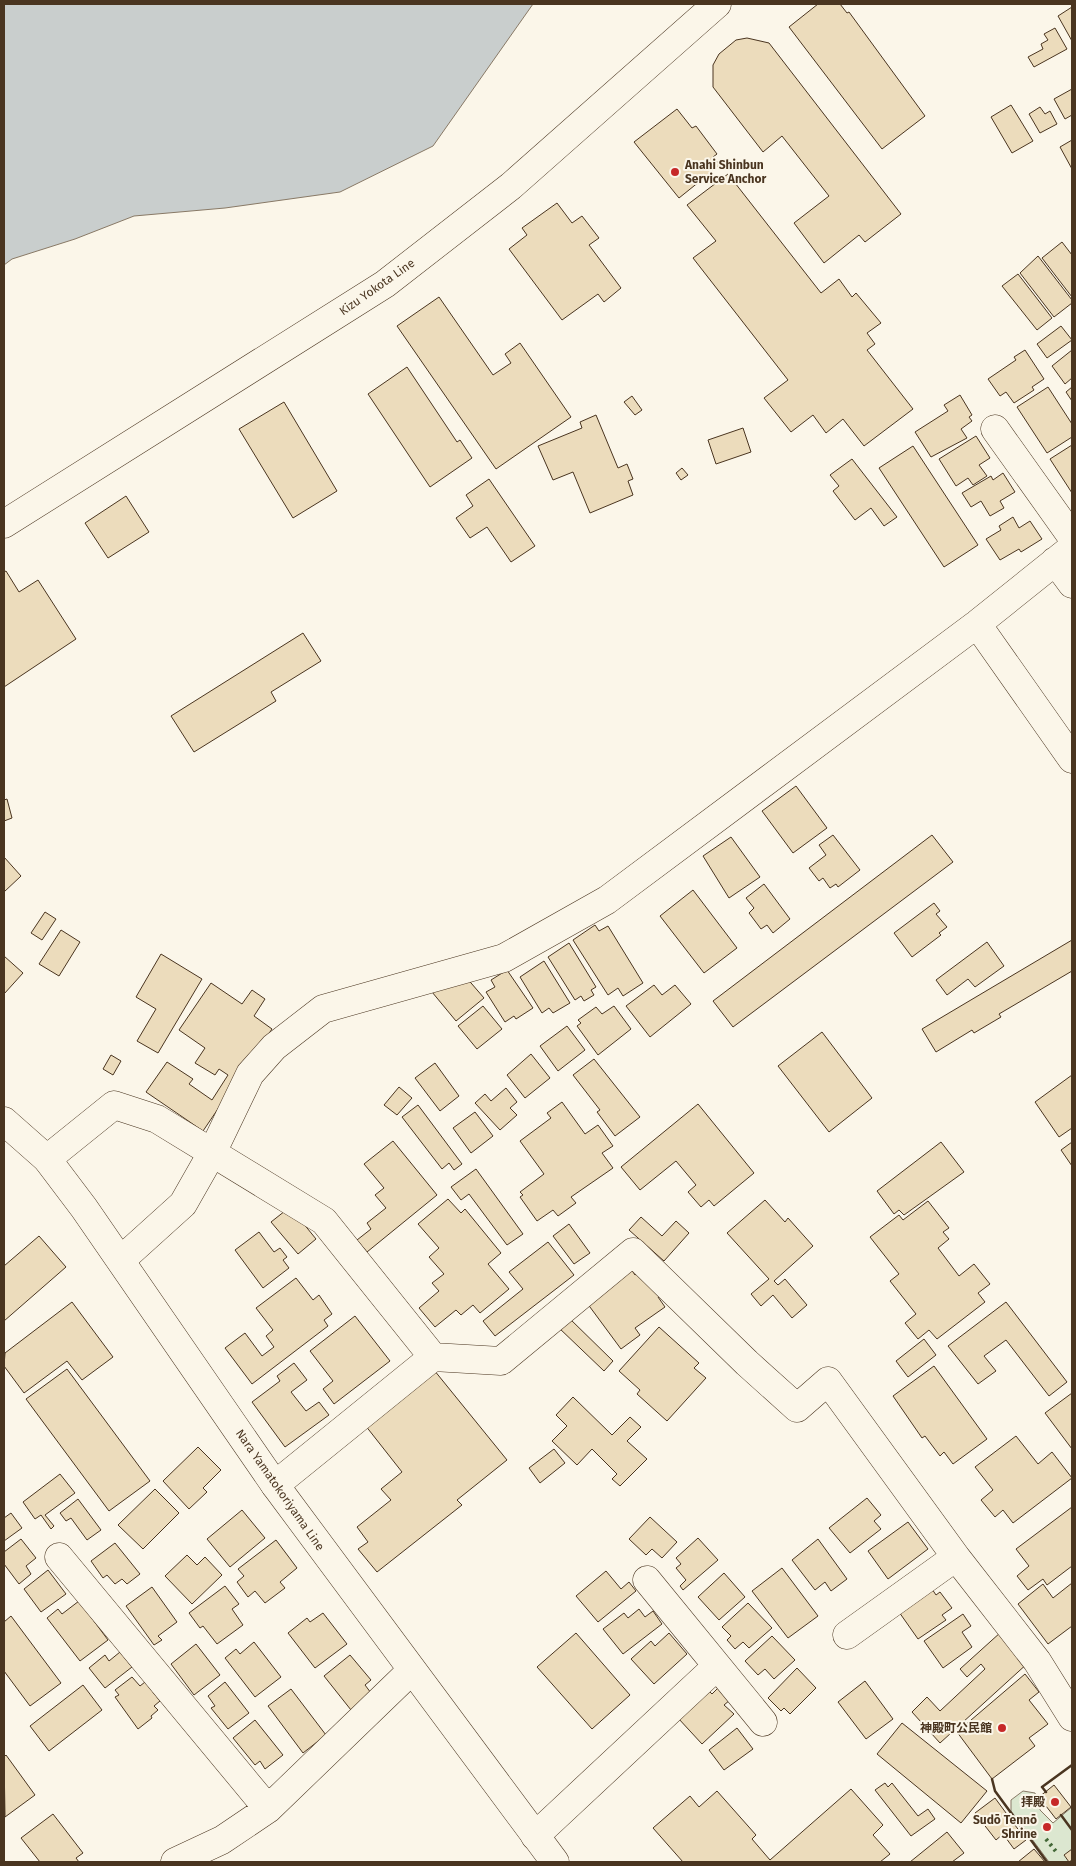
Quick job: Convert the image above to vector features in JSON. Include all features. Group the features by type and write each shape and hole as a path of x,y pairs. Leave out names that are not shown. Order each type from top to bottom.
{"street":[{"name":"Kizu Yokota Line","path":"4,524 385,284 511,186 660,57 717,4"},
{"path":"995,429 1072,537"},
{"path":"120,1260 183,1204 212,1153 250,1074 274,1047 323,1009 504,958 607,900 977,624 1064,554 1072,584"},
{"path":"977,624 1072,759"},
{"path":"47,1158 114,1104 156,1119 324,1221 433,1357"},
{"name":"Nara Yamatokoriyama Line","path":"4,1121 47,1158 120,1260 275,1485 555,1862"},
{"path":"275,1485 433,1357 501,1361 633,1252 747,1363 797,1408 828,1381 956,1558 1036,1661 1072,1716"},
{"path":"59,1557 268,1809"},
{"path":"847,1635 956,1558"},
{"path":"647,1580 763,1722"},
{"path":"535,1836 717,1666"},
{"path":"175,1862 222,1840 268,1809 412,1671"}],"green space":[{"path":"1023,1791 1035,1793 1040,1810 1053,1823 1072,1807 1072,1862 1049,1862 1011,1811 1011,1800"}],"shaded area":[{"path":"4,4 533,4 433,146 340,192 225,208 134,216 75,239 12,259 4,265"}],"building":[{"path":"818,4 840,4 847,13 849,12 925,116 882,149 789,27"},
{"path":"1072,7 1072,41 1058,16"},
{"path":"1055,28 1067,49 1034,67 1028,57 1043,49 1041,44 1048,40 1044,34"},
{"path":"747,38 769,43 901,214 865,242 859,235 824,263 794,223 829,196 782,136 763,152 713,87 713,65 719,54 736,40"},
{"path":"1072,89 1072,115 1065,119 1054,99"},
{"path":"1011,105 1033,141 1012,153 991,117"},
{"path":"1040,107 1045,114 1050,111 1057,124 1040,133 1029,114"},
{"path":"677,109 692,128 696,126 717,154 713,157 720,165 679,198 634,142"},
{"path":"1072,140 1072,169 1060,147"},
{"path":"728,174 821,293 839,279 852,297 856,293 881,323 867,333 875,344 867,350 913,409 864,446 843,419 826,433 813,415 791,432 764,398 788,380 693,258 716,241 687,205"},
{"path":"557,203 572,223 582,216 599,238 589,245 621,288 604,302 598,294 562,320 509,249 527,235 522,228"},
{"path":"1062,242 1072,255 1072,297 1042,258"},
{"path":"1038,256 1072,300 1072,303 1054,317 1020,273"},
{"path":"1018,274 1052,318 1037,330 1002,286"},
{"path":"439,297 493,375 511,363 505,354 520,343 571,417 496,469 397,326"},
{"path":"1061,326 1072,340 1047,358 1037,344"},
{"path":"1025,350 1044,379 1032,387 1034,390 1014,403 1006,392 1000,396 988,379 1016,360 1014,357"},
{"path":"1072,350 1072,378 1065,384 1052,366"},
{"path":"407,367 457,442 460,440 472,458 430,487 368,394"},
{"path":"1048,387 1072,424 1072,437 1047,453 1017,407"},
{"path":"1072,387 1072,401 1066,392"},
{"path":"960,395 972,415 969,417 972,421 961,429 967,438 931,457 915,432 948,411 944,405"},
{"path":"632,396 642,410 635,415 624,402"},
{"path":"284,402 337,491 293,518 239,429"},
{"path":"596,415 618,468 627,464 633,479 628,481 633,495 590,513 573,472 553,480 538,446 582,428 580,422"},
{"path":"743,428 751,452 716,464 708,440"},
{"path":"976,436 990,458 979,465 987,476 973,485 968,478 956,486 939,459"},
{"path":"1072,445 1072,493 1050,459"},
{"path":"913,446 978,545 944,567 879,468"},
{"path":"852,459 897,517 884,526 871,508 855,520 833,491 839,486 830,475"},
{"path":"682,468 688,475 681,480 676,473"},
{"path":"1003,473 1015,492 1000,501 1004,508 990,516 981,501 971,507 962,493 991,476 993,480"},
{"path":"489,479 535,546 511,562 487,527 470,538 456,518 473,506 466,495"},
{"path":"126,496 149,532 108,558 85,523"},
{"path":"1013,517 1019,528 1030,521 1042,539 1021,552 1019,549 1000,560 986,539 1001,530 999,526"},
{"path":"6,571 19,592 38,580 76,639 4,687 4,572"},
{"path":"303,633 321,661 271,692 276,701 194,752 171,716"},
{"path":"796,786 827,828 793,853 762,811"},
{"path":"7,799 12,818 4,821 4,800"},
{"path":"833,835 860,870 838,887 836,884 830,888 823,878 819,881 809,868 826,855 819,845"},
{"path":"932,835 953,862 733,1027 713,1001"},
{"path":"731,837 760,877 729,898 703,856"},
{"path":"4,857 21,876 4,892"},
{"path":"764,884 790,919 773,933 767,925 761,929 749,913 754,908 746,898"},
{"path":"693,890 737,948 704,973 660,916"},
{"path":"934,903 940,911 936,914 947,927 939,933 941,935 912,957 894,933"},
{"path":"45,912 56,919 42,940 31,933"},
{"path":"595,925 599,931 608,926 643,983 623,996 618,988 608,995 573,940"},
{"path":"61,930 80,942 59,976 39,964"},
{"path":"1072,940 1072,971 999,1014 1001,1017 974,1033 972,1030 936,1052 922,1029"},
{"path":"987,942 1004,966 975,987 968,979 947,995 936,980"},
{"path":"569,943 596,987 591,990 594,995 584,1001 581,996 575,1000 548,957"},
{"path":"161,954 202,979 158,1053 137,1041 156,1009 136,997"},
{"path":"4,956 23,973 4,994"},
{"path":"544,961 570,1003 553,1013 549,1008 542,1013 520,977"},
{"path":"507,970 533,1008 516,1019 514,1016 505,1022 486,992 495,987 491,980"},
{"path":"465,976 484,998 456,1021 432,992"},
{"path":"211,983 242,1004 252,990 265,999 254,1016 272,1029 203,1131 146,1092 167,1062 193,1079 189,1084 212,1100 228,1075 219,1069 215,1075 195,1063 205,1048 179,1030"},
{"path":"654,985 662,995 675,985 691,1004 650,1037 626,1006"},
{"path":"483,1006 502,1029 477,1049 458,1026"},
{"path":"614,1006 631,1029 598,1055 577,1026 581,1023 578,1020 596,1007 602,1014"},
{"path":"567,1026 585,1050 558,1071 540,1046"},
{"path":"822,1032 872,1098 829,1132 778,1066"},
{"path":"531,1054 550,1078 525,1098 507,1075"},
{"path":"111,1055 121,1061 113,1075 103,1069"},
{"path":"594,1059 640,1117 615,1136 597,1112 600,1110 573,1075"},
{"path":"435,1063 459,1096 440,1111 415,1078"},
{"path":"1072,1075 1072,1128 1059,1137 1035,1102"},
{"path":"399,1087 412,1098 397,1115 384,1105"},
{"path":"506,1088 517,1102 510,1108 517,1115 500,1130 475,1103 485,1094 491,1101"},
{"path":"562,1102 585,1134 598,1125 613,1146 602,1153 613,1168 571,1197 576,1203 558,1216 553,1210 537,1221 520,1197 523,1195 520,1192 544,1174 520,1141 551,1118 547,1113"},
{"path":"698,1104 754,1173 714,1206 709,1200 701,1207 688,1192 696,1185 676,1161 640,1190 621,1167"},
{"path":"418,1105 462,1164 454,1170 449,1163 442,1169 402,1117"},
{"path":"475,1112 493,1136 471,1153 453,1128"},
{"path":"393,1141 437,1195 367,1252 357,1240 371,1229 367,1223 386,1208 375,1195 384,1188 364,1164"},
{"path":"941,1142 964,1172 904,1215 899,1210 894,1214 877,1191"},
{"path":"1072,1142 1072,1166 1061,1150"},
{"path":"476,1169 523,1234 507,1245 469,1194 461,1200 451,1187"},
{"path":"448,1199 461,1213 465,1209 501,1253 488,1264 509,1289 480,1313 473,1305 461,1315 456,1310 435,1327 419,1308 439,1291 432,1283 444,1274 429,1257 439,1248 418,1224"},
{"path":"765,1200 785,1222 788,1218 813,1246 774,1281 778,1285 785,1279 807,1305 792,1318 773,1295 761,1306 751,1294 769,1279 727,1233"},
{"path":"928,1201 949,1228 943,1232 949,1239 938,1248 959,1276 974,1264 990,1284 978,1293 985,1302 937,1339 929,1330 918,1339 905,1323 916,1314 890,1281 899,1274 870,1237 899,1215 903,1220"},
{"path":"290,1207 316,1239 298,1254 271,1222"},
{"path":"641,1217 662,1236 676,1221 689,1233 664,1261 629,1230"},
{"path":"569,1224 590,1253 574,1264 553,1236"},
{"path":"259,1232 274,1252 280,1248 287,1257 283,1260 289,1268 263,1288 235,1250"},
{"path":"39,1236 66,1267 4,1321 4,1266"},
{"path":"548,1242 574,1275 495,1336 483,1321 523,1289 509,1272"},
{"path":"631,1269 635,1275 643,1269 662,1294 658,1297 665,1307 635,1328 640,1335 621,1349 587,1303"},
{"path":"296,1278 313,1300 319,1295 332,1314 324,1320 328,1326 252,1384 225,1348 245,1333 262,1356 274,1347 266,1336 273,1330 256,1308"},
{"path":"72,1302 113,1357 82,1380 67,1361 24,1393 4,1366 5,1353"},
{"path":"1006,1302 1067,1382 1049,1396 1006,1340 984,1356 996,1371 978,1384 948,1346"},
{"path":"355,1316 390,1361 334,1404 323,1389 333,1381 310,1351"},
{"path":"568,1317 613,1361 604,1371 558,1327"},
{"path":"659,1327 699,1363 694,1368 706,1378 667,1421 637,1394 640,1390 619,1371"},
{"path":"924,1339 936,1355 908,1377 896,1361"},
{"path":"294,1363 307,1380 291,1392 306,1411 319,1402 329,1415 285,1447 252,1402 280,1381 277,1376"},
{"path":"934,1366 987,1439 953,1464 944,1452 940,1456 925,1436 922,1438 893,1396"},
{"path":"67,1369 150,1481 109,1511 26,1399"},
{"path":"434,1370 507,1460 457,1500 462,1505 377,1572 358,1549 368,1542 357,1527 391,1500 381,1489 402,1472 365,1425"},
{"path":"1072,1393 1072,1449 1045,1413"},
{"path":"573,1397 612,1435 630,1417 641,1427 627,1441 647,1459 620,1486 612,1479 617,1474 592,1449 577,1465 552,1441 567,1426 556,1415"},
{"path":"1016,1436 1038,1464 1052,1452 1072,1478 1013,1523 1003,1510 995,1517 981,1500 993,1490 975,1467"},
{"path":"198,1447 221,1470 203,1488 207,1492 189,1509 163,1481"},
{"path":"554,1449 565,1463 540,1483 529,1468"},
{"path":"60,1474 75,1493 45,1515 54,1526 51,1529 41,1515 35,1519 23,1502"},
{"path":"155,1489 179,1513 143,1549 118,1525"},
{"path":"867,1498 881,1515 874,1521 881,1529 850,1553 829,1528"},
{"path":"78,1499 101,1530 87,1540 71,1518 66,1521 60,1513"},
{"path":"1072,1507 1072,1566 1047,1585 1043,1579 1028,1590 1017,1576 1029,1566 1016,1549"},
{"path":"242,1510 265,1538 230,1567 207,1539"},
{"path":"11,1513 22,1528 4,1541 4,1518"},
{"path":"650,1517 677,1542 662,1558 652,1549 646,1555 629,1539"},
{"path":"908,1522 928,1549 888,1579 868,1551"},
{"path":"698,1538 718,1560 683,1590 680,1586 686,1580 676,1568 681,1564 676,1558"},
{"path":"21,1539 36,1558 26,1566 31,1574 19,1584 4,1564 4,1552"},
{"path":"818,1539 847,1579 831,1591 825,1582 815,1590 792,1560"},
{"path":"276,1540 297,1568 280,1582 285,1588 265,1603 255,1591 248,1597 237,1582 244,1576 238,1569"},
{"path":"115,1543 140,1574 127,1584 122,1579 115,1584 107,1575 103,1578 91,1561"},
{"path":"187,1555 197,1565 205,1557 222,1575 192,1604 165,1576"},
{"path":"782,1568 818,1616 788,1638 752,1591"},
{"path":"48,1570 66,1594 41,1612 24,1589"},
{"path":"606,1571 621,1589 629,1582 636,1591 598,1622 576,1596"},
{"path":"724,1573 745,1597 719,1620 698,1597"},
{"path":"1072,1583 1072,1626 1048,1644 1018,1604 1043,1584 1053,1598"},
{"path":"225,1586 239,1604 232,1609 243,1625 217,1644 203,1626 200,1628 189,1613"},
{"path":"152,1587 177,1622 158,1636 162,1640 154,1645 126,1606"},
{"path":"932,1589 936,1595 940,1592 952,1608 942,1615 946,1620 918,1639 899,1612"},
{"path":"79,1601 108,1640 80,1661 47,1618 58,1609 62,1614"},
{"path":"748,1603 772,1628 749,1648 743,1642 735,1649 727,1640 731,1636 722,1627"},
{"path":"639,1609 645,1617 653,1611 662,1624 623,1654 603,1629 624,1613 628,1618"},
{"path":"323,1613 347,1644 315,1668 288,1633 307,1618 310,1622"},
{"path":"963,1614 971,1626 962,1632 972,1647 943,1668 924,1641"},
{"path":"11,1616 61,1683 30,1706 4,1671 4,1622"},
{"path":"1001,1632 1029,1662 940,1743 912,1712 927,1697 940,1711 985,1669 981,1664 967,1677 960,1669"},
{"path":"576,1633 630,1695 592,1729 537,1667"},
{"path":"669,1633 687,1654 654,1684 631,1659 651,1641 655,1646"},
{"path":"772,1636 795,1660 774,1679 765,1669 758,1675 745,1661"},
{"path":"254,1642 281,1677 255,1697 225,1658 236,1649 240,1654"},
{"path":"196,1644 220,1675 194,1695 171,1664"},
{"path":"120,1652 132,1667 105,1688 89,1668 105,1655 109,1661"},
{"path":"350,1655 371,1680 365,1685 371,1693 351,1710 324,1676"},
{"path":"797,1668 816,1688 790,1714 784,1708 781,1711 768,1698"},
{"name":"神殿町公民館","path":"1025,1674 1039,1692 1029,1700 1048,1724 1029,1738 1035,1746 992,1779 957,1732"},
{"path":"132,1677 140,1686 145,1682 160,1701 154,1706 158,1710 151,1716 152,1718 138,1729 115,1697 119,1695 115,1690"},
{"path":"865,1681 893,1719 866,1739 838,1702"},
{"path":"225,1682 249,1713 228,1729 211,1708 215,1706 208,1696"},
{"path":"83,1685 102,1710 49,1751 30,1726"},
{"path":"718,1688 730,1700 724,1705 734,1714 702,1744 678,1718 708,1690 712,1694"},
{"path":"291,1689 326,1735 303,1753 268,1706"},
{"path":"255,1720 283,1755 265,1769 260,1761 255,1765 233,1738"},
{"path":"902,1723 987,1791 961,1823 877,1754"},
{"path":"737,1728 753,1749 724,1770 709,1750"},
{"path":"6,1755 35,1795 5,1817 4,1757"},
{"path":"885,1783 888,1787 892,1783 918,1816 928,1809 935,1819 911,1836 875,1790"},
{"name":"拝殿","path":"1054,1785 1071,1807 1056,1819 1039,1797"},
{"path":"851,1789 883,1825 873,1835 890,1854 880,1862 683,1862 653,1828 690,1796 699,1807 717,1791 756,1835 752,1839 770,1860"},
{"path":"995,1798 1026,1840 1014,1849 1003,1834 996,1840 975,1813"},
{"path":"53,1814 83,1853 76,1858 79,1862 40,1862 21,1838"},
{"path":"947,1832 964,1853 952,1862 910,1862"},
{"path":"1034,1849 1045,1862 1018,1862"},
{"path":"1072,1849 1072,1860 1069,1862 1064,1855"}],"hedge":[{"path":"1046,1839 1058,1854"}],"wall":[{"path":"1046,1792 1042,1787 1072,1765"},
{"path":"992,1779 995,1791 1047,1862"},
{"path":"1061,1815 1072,1830"}],"place":[{"name":"Anahi Shinbun Service Anchor","path":"675,172"},
{"name":"神殿町公民館","path":"1002,1728"},
{"name":"拝殿","path":"1055,1802"},
{"name":"Sudō Tennō Shrine","path":"1047,1827"}]}
